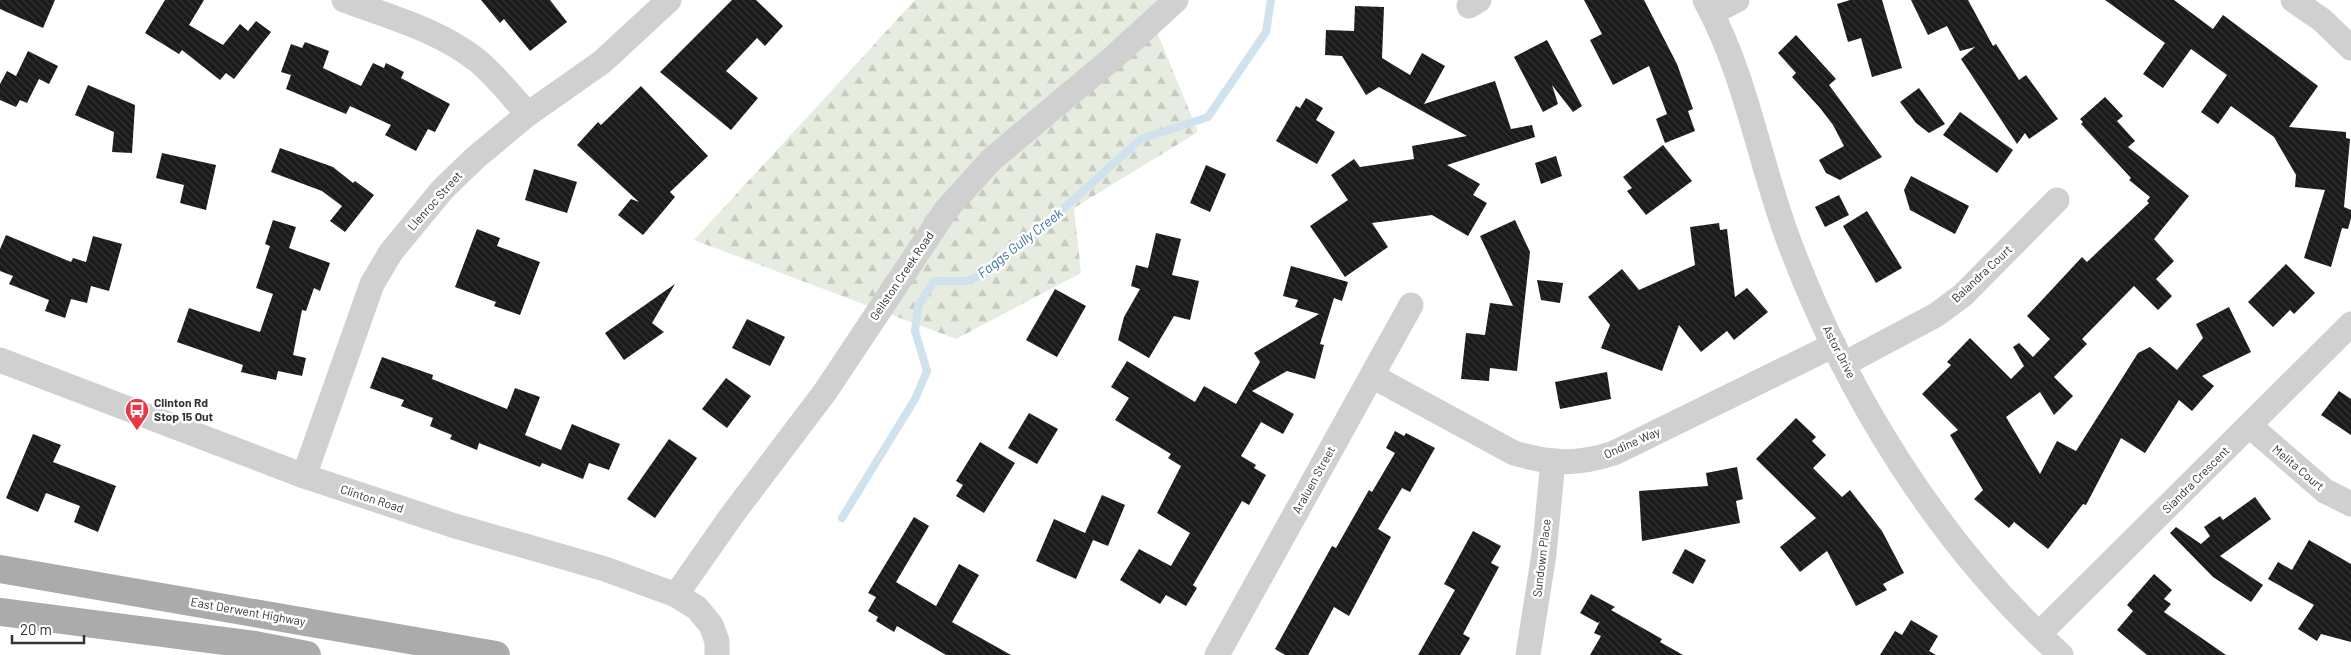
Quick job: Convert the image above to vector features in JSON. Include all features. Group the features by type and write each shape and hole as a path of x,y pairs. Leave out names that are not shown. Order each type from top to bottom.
{"main road":[{"name":"East Derwent Highway","path":"0,569 496,655"},
{"path":"0,612 255,645 307,655"}],"street":[{"path":"344,0 428,31 455,45 479,62 528,114"},
{"name":"Llenroc Street","path":"304,476 372,284 391,252 442,190 475,158 528,114 602,62 669,0"},
{"name":"Geilston Creek Road","path":"676,595 732,515 824,392 946,210 991,160 1114,57 1176,0"},
{"path":"1708,6 1737,0"},
{"path":"2293,0 2322,20 2351,48"},
{"name":"Astor Drive","path":"1708,6 1732,58 1748,104 1787,236 1839,354 1888,444 1919,494 1960,548 2058,654"},
{"name":"Balandra Court","path":"1839,354 1936,315 1963,295 2057,200"},
{"name":"Araluen Street","path":"1217,655 1411,305"},
{"name":"Siandra Crescent","path":"2039,634 2351,324"},
{"name":"Ondine Way","path":"1372,376 1495,444 1532,458 1572,463 1614,453 1839,354"},
{"name":"Clinton Road","path":"0,360 304,476 452,524 605,569 676,595 697,608 711,625 717,641 717,655"},
{"name":"Melita Court","path":"2250,426 2325,491 2351,504"},
{"name":"Sundown Place","path":"1528,655 1544,554 1553,461"}],"green space":[{"path":"915,0 1170,0 1154,25 1198,132 1074,208 1081,273 956,339 694,240"}],"building":[{"path":"0,0 55,0 43,28 0,9"},
{"path":"165,0 204,0 189,25 223,45 240,24 248,31 256,21 271,32 234,79 226,73 220,80 182,50 179,54 145,33"},
{"path":"481,0 550,0 567,22 530,51 504,19 500,23"},
{"path":"732,0 756,0 783,26 765,46 757,38 726,71 758,98 731,130 660,72"},
{"path":"1584,0 1644,0 1677,64 1693,109 1688,111 1695,131 1665,143 1656,119 1667,114 1649,66 1613,85 1590,40 1602,34"},
{"path":"1850,0 1882,0 1902,68 1872,77 1861,38 1848,42 1837,4"},
{"path":"1911,0 1968,0 1993,46 1996,44 2019,80 2026,75 2058,119 2029,139 2025,133 2017,144 1961,59 1975,47 1960,51 1947,26 1928,35"},
{"path":"2105,0 2174,0 2213,29 2223,15 2318,86 2289,127 2346,132 2346,138 2350,139 2344,207 2351,210 2351,218 2348,229 2342,228 2331,267 2304,258 2325,190 2295,187 2296,175 2274,137 2231,106 2218,124 2201,112 2227,75 2191,49 2163,88 2143,74 2165,43"},
{"path":"1355,6 1384,7 1382,58 1410,75 1422,53 1445,66 1424,104 1495,81 1511,129 1532,125 1535,137 1447,165 1480,184 1473,195 1487,203 1468,236 1432,215 1372,223 1388,247 1345,277 1310,226 1348,200 1331,175 1354,159 1360,167 1414,159 1412,146 1467,136 1379,87 1366,95 1342,56 1325,55 1326,30 1354,31"},
{"path":"1796,35 1836,79 1829,85 1882,157 1840,180 1826,173 1819,160 1844,146 1833,125 1792,77 1796,73 1778,53"},
{"path":"1547,40 1582,106 1573,112 1552,85 1558,104 1543,112 1514,57"},
{"path":"305,42 329,51 323,68 361,86 373,63 384,68 386,63 404,72 401,78 450,104 435,132 428,129 416,151 385,135 391,125 350,106 346,114 286,89 291,75 281,72 291,44 302,48"},
{"path":"28,51 58,66 49,84 39,79 27,103 20,100 16,107 0,100 0,84 7,71 16,76"},
{"path":"88,85 135,105 132,153 112,152 114,132 75,115"},
{"path":"641,86 708,156 670,192 675,197 643,235 618,215 631,199 639,202 577,145 598,122 601,125"},
{"path":"1919,88 1945,124 1929,133 1916,123 1900,102"},
{"path":"2105,97 2123,116 2117,121 2135,141 2128,147 2189,196 2154,239 2174,261 2156,279 2172,296 2158,310 2134,286 2082,339 2087,344 2054,377 2073,396 2054,415 2040,392 2006,417 2040,474 2057,441 2076,451 2138,353 2150,347 2177,370 2203,338 2196,324 2229,307 2251,352 2202,376 2214,386 2192,411 2179,400 2145,453 2121,438 2086,505 2083,504 2048,549 2014,522 2009,528 1974,499 1983,490 1950,435 1958,430 1922,394 1951,365 1947,362 1970,338 2011,379 2024,366 2013,347 2019,343 2033,357 2050,339 2027,316 2082,257 2087,262 2149,203 2147,201 2150,197 2129,180 2131,178 2081,124 2083,122 2080,119"},
{"path":"1306,98 1323,108 1316,120 1335,132 1317,164 1276,141 1296,106 1300,108"},
{"path":"1960,112 2013,150 1997,173 1943,135"},
{"path":"1663,145 1692,181 1646,215 1627,191 1632,188 1623,177"},
{"path":"280,148 333,167 353,183 355,181 374,195 345,232 330,221 342,206 322,191 271,172"},
{"path":"162,153 216,165 206,210 180,203 184,185 156,178"},
{"path":"1556,156 1562,176 1541,184 1535,163"},
{"path":"1206,165 1226,174 1210,212 1190,203"},
{"path":"534,169 577,182 567,213 525,200"},
{"path":"1911,176 1969,206 1955,234 1910,210 1904,190"},
{"path":"1839,195 1849,215 1825,227 1815,207"},
{"path":"1867,211 1902,268 1876,283 1843,226"},
{"path":"273,220 296,227 289,248 330,263 320,291 314,288 306,311 302,310 293,355 306,358 302,376 278,371 276,380 241,372 243,365 177,342 189,308 260,332 273,294 256,288 270,246 265,244"},
{"path":"1515,220 1530,252 1517,371 1490,368 1489,381 1461,379 1466,333 1485,335 1490,303 1513,306 1480,236"},
{"path":"1719,223 1720,230 1727,229 1735,297 1747,288 1768,312 1734,340 1727,331 1701,352 1679,325 1662,371 1601,348 1610,325 1588,297 1622,269 1639,290 1695,265 1690,227"},
{"path":"477,229 500,238 497,246 540,262 520,315 494,306 496,302 455,287"},
{"path":"1156,233 1181,239 1172,275 1199,281 1190,320 1174,316 1149,358 1118,340 1124,317 1140,289 1131,286 1136,265 1148,268"},
{"path":"6,235 71,262 73,258 86,262 93,236 122,244 109,291 91,286 87,303 71,299 65,318 45,311 49,300 9,284 13,276 0,271 0,249"},
{"path":"2286,264 2315,293 2294,314 2290,310 2273,327 2248,302"},
{"path":"1291,266 1348,282 1342,301 1334,298 1320,344 1324,345 1315,379 1287,371 1252,391 1294,414 1283,434 1261,422 1241,456 1256,465 1254,468 1266,475 1249,505 1242,501 1193,585 1197,588 1186,606 1166,595 1160,604 1120,580 1139,549 1171,566 1190,533 1157,513 1181,466 1168,458 1171,454 1115,420 1129,398 1111,387 1127,361 1195,402 1204,386 1236,404 1260,362 1254,353 1319,314 1295,307 1298,300 1283,296"},
{"path":"1537,280 1563,283 1560,303 1541,300"},
{"path":"675,284 652,323 664,332 624,360 605,333"},
{"path":"1055,289 1086,306 1057,357 1026,340"},
{"path":"747,319 785,337 770,366 732,348"},
{"path":"382,357 433,375 432,379 507,409 515,388 540,397 525,435 561,450 572,424 620,444 609,470 589,463 583,479 542,463 540,467 479,443 477,450 450,439 452,435 430,426 433,418 401,406 404,400 370,388"},
{"path":"1607,372 1611,399 1560,409 1555,382"},
{"path":"726,378 751,396 727,428 702,409"},
{"path":"2339,391 2351,399 2351,435 2321,415"},
{"path":"1029,413 1058,429 1037,464 1008,448"},
{"path":"1796,418 1816,437 1812,441 1826,455 1813,468 1842,497 1850,490 1882,531 1904,573 1883,584 1887,590 1856,606 1827,551 1800,572 1780,547 1816,518 1756,459"},
{"path":"1395,431 1404,436 1406,433 1435,448 1410,492 1402,488 1378,529 1391,537 1349,616 1334,607 1308,655 1285,655 1275,649 1332,546 1336,548 1369,490 1372,492 1395,453 1386,448"},
{"path":"33,434 61,445 53,462 116,486 98,532 74,522 80,506 46,493 38,512 6,498"},
{"path":"669,439 697,458 655,518 627,499"},
{"path":"980,442 1015,463 984,513 956,496 963,485 956,481"},
{"path":"1737,467 1743,499 1736,501 1740,523 1642,541 1639,491 1708,486 1706,473"},
{"path":"1102,495 1125,505 1108,546 1093,540 1076,579 1036,561 1054,519 1085,533"},
{"path":"2255,497 2271,519 2220,556 2263,585 2251,602 2213,577 2170,533 2176,527 2201,544 2210,536 2204,527 2220,516 2223,520"},
{"path":"914,517 929,526 896,582 936,606 959,564 979,575 952,622 1011,655 946,655 897,626 894,632 876,621 878,617 868,611 876,597 868,593"},
{"path":"1473,531 1501,546 1491,563 1499,567 1463,634 1470,638 1460,655 1418,655 1455,590 1444,584"},
{"path":"2309,540 2351,564 2351,642 2321,634 2317,641 2298,629 2314,605 2268,579 2278,562 2292,570"},
{"path":"1685,549 1706,560 1693,584 1672,573"},
{"path":"2154,574 2172,590 2164,599 2171,604 2164,612 2226,655 2147,655 2117,630 2133,611 2127,605"},
{"path":"1591,594 1615,607 1611,610 1662,639 1660,642 1683,655 1590,655 1601,636 1594,633 1600,621 1598,623 1580,613"},
{"path":"1911,620 1938,636 1929,651 1936,655 1880,655 1895,631 1902,635"}],"waterway":[{"name":"Faggs Gully Creek","path":"842,518 915,399 927,371 915,331 918,306 934,281 966,281 983,275 1035,234 1141,139 1208,117 1266,32 1271,0"}],"place":[{"name":"Clinton Rd Stop 15 Out","path":"137,431"}]}
